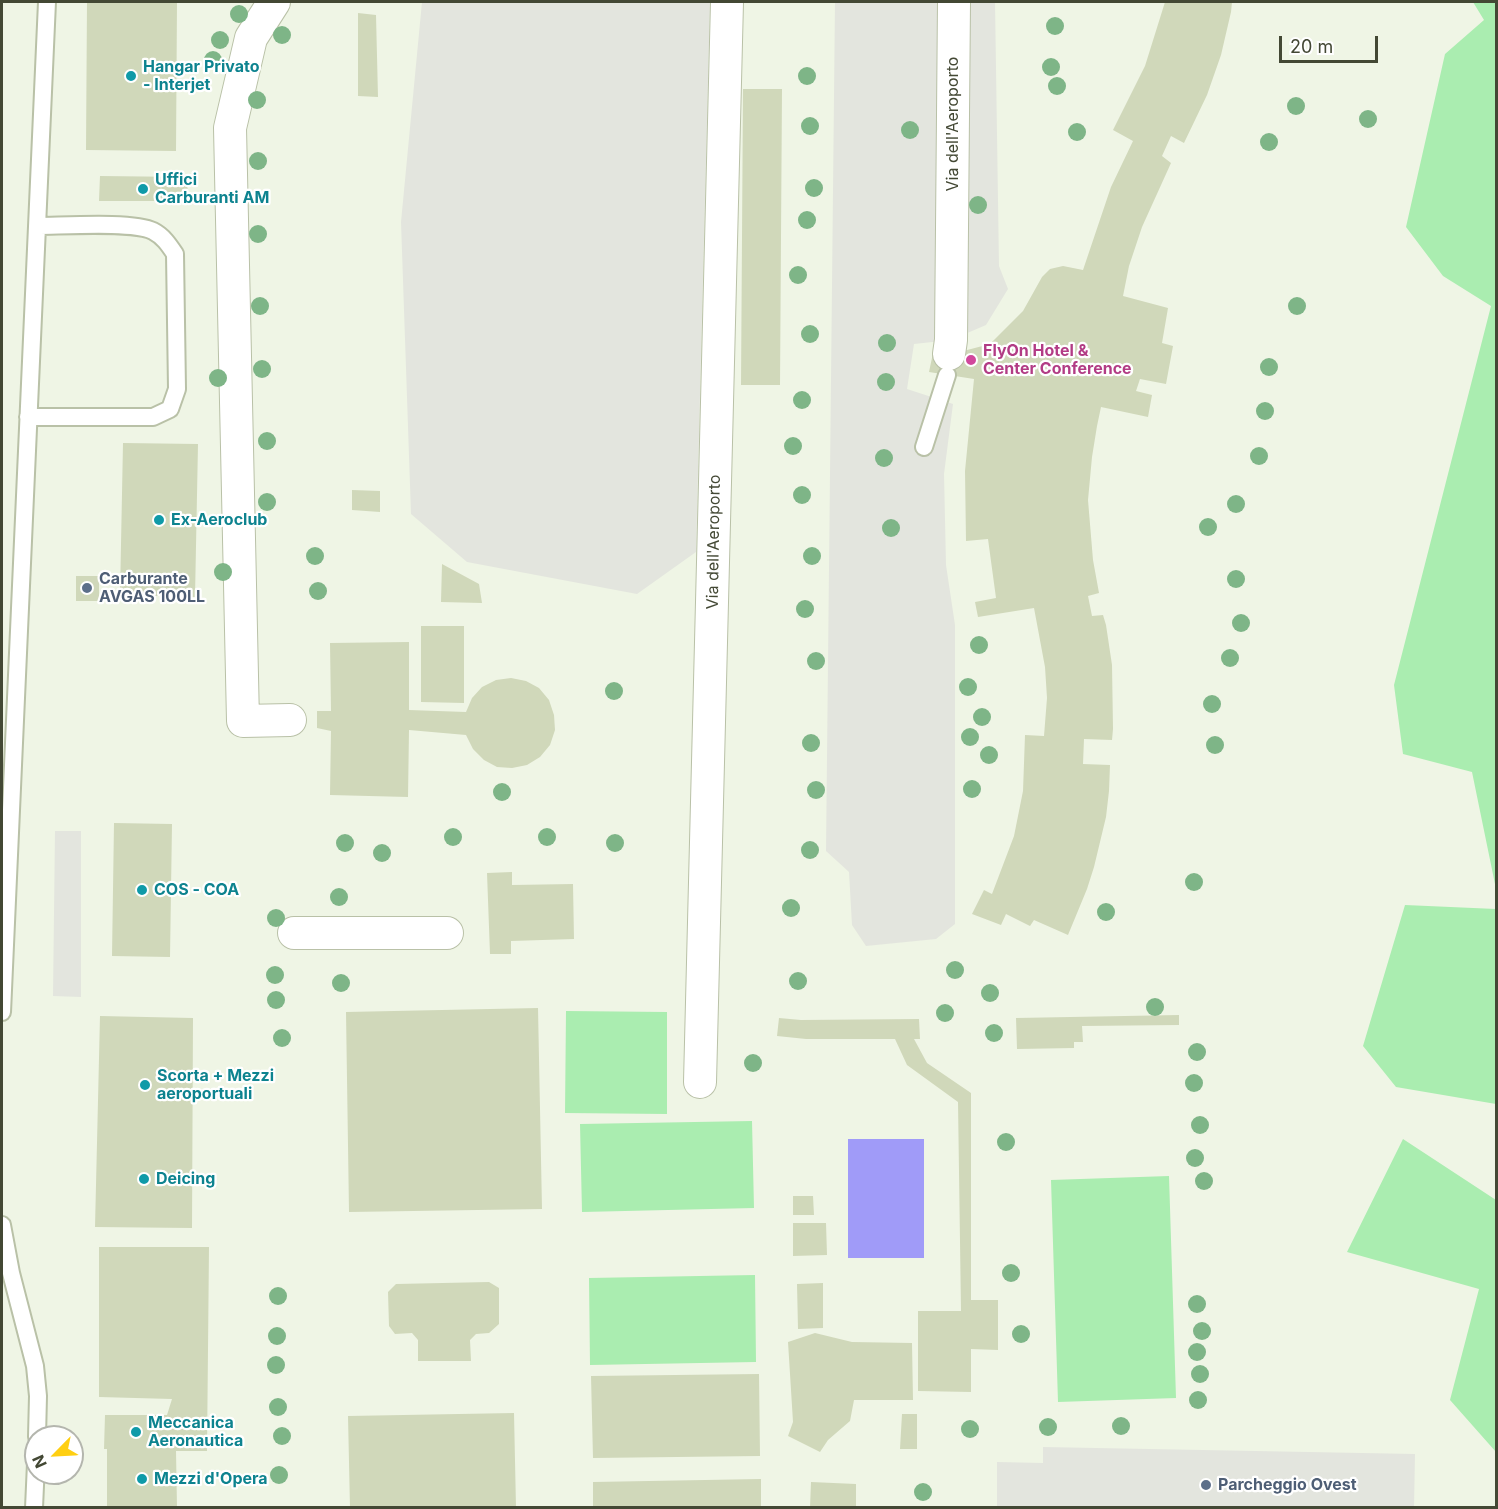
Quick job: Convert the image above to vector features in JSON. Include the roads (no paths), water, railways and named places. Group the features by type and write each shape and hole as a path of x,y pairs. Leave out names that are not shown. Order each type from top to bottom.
{"street":[{"path":"274,2 251,38 230,128 238,527 243,721 290,720"},
{"name":"Via dell'Aeroporto","path":"700,1082 727,2"},
{"name":"Via dell'Aeroporto","path":"948,364 951,340 954,2"},
{"path":"294,933 447,933"}],"lane":[{"path":"2,1012 47,2"},
{"path":"28,417 153,417 170,409 177,388 175,254 168,242 153,230 133,226 37,226"},
{"path":"924,447 948,364"},
{"path":"2,1225 11,1273 34,1366 38,1396 37,1425"},
{"path":"34,1508 35,1485"}],"place":[{"name":"Hangar Privato - Interjet","path":"131,76"},
{"name":"Uffici Carburanti AM","path":"143,189"},
{"name":"FlyOn Hotel & Center Conference","path":"971,360"},
{"name":"Ex-Aeroclub","path":"159,520"},
{"name":"Carburante AVGAS 100LL","path":"87,588"},
{"name":"COS - COA","path":"142,890"},
{"name":"Scorta + Mezzi aeroportuali","path":"145,1085"},
{"name":"Deicing","path":"144,1179"},
{"name":"Meccanica Aeronautica","path":"136,1432"},
{"name":"Mezzi d'Opera","path":"142,1479"},
{"name":"Parcheggio Ovest","path":"1206,1485"}]}
